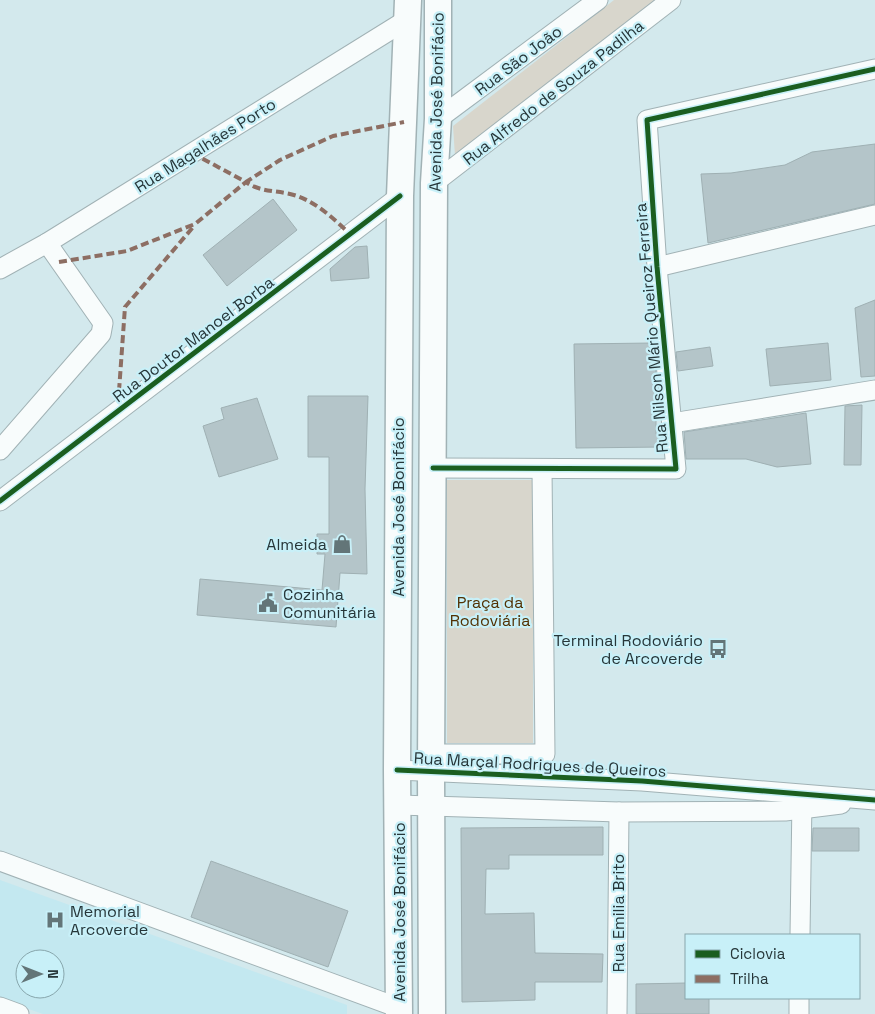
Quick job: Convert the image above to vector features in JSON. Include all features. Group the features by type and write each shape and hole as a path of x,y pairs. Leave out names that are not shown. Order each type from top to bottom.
{"main road":[{"name":"Avenida José Bonifácio","path":"432,1014 434,183 438,119 438,0"},
{"name":"Avenida José Bonifácio","path":"399,1011 397,770 400,196 408,9"}],"street":[{"name":"Rua São João","path":"438,119 598,0"},
{"name":"Rua Alfredo de Souza Padilha","path":"434,183 671,0"},
{"name":"Rua Magalhães Porto","path":"0,269 47,243 408,9"},
{"name":"Rua Nilson Mário Queiroz Ferreira","path":"542,469 676,469 657,267 647,120 875,69"},
{"name":"Rua Doutor Manoel Borba","path":"0,501 400,196"},
{"path":"657,267 875,215"},
{"path":"0,450 101,334 102,323 47,243"},
{"path":"672,423 875,390"},
{"path":"432,762 545,754 542,469 433,468"},
{"name":"Rua Marçal Rodrigues de Queiros","path":"397,770 432,762 642,781 802,802"},
{"path":"398,805 618,812 870,800"},
{"path":"800,934 802,802"},
{"name":"Rua Emilia Brito","path":"617,1014 618,812"},
{"path":"0,861 399,1011"},
{"path":"798,1014 799,999"},
{"path":"0,1007 19,1014"}],"shaded area":[{"name":"Memorial Arcoverde","path":"0,880 347,1005 347,1014 43,1014 0,999"}],"green space":[{"path":"614,0 657,0 455,156 453,126"},
{"name":"Praça da Rodoviária","path":"447,480 533,480 533,743 447,743"}],"building":[{"path":"875,144 875,204 708,243 701,174 731,173 785,165 812,152"},
{"path":"273,199 297,230 227,286 203,255"},
{"path":"367,246 369,278 331,281 330,269 355,247"},
{"path":"875,300 875,376 861,377 855,308"},
{"path":"653,343 656,374 656,434 661,433 663,447 576,448 574,344"},
{"path":"828,343 831,380 770,386 766,349"},
{"path":"710,347 713,366 678,371 676,352"},
{"path":"308,396 368,396 365,489 367,574 340,573 336,627 197,615 200,579 322,590 325,554 317,554 317,534 329,534 329,457 308,457"},
{"path":"257,398 278,459 219,477 203,426 224,419 221,408"},
{"path":"862,405 861,465 844,465 845,406"},
{"path":"806,413 811,464 777,467 746,459 686,459 684,432"},
{"path":"603,827 603,855 509,855 509,869 486,869 485,914 534,913 535,953 603,954 602,982 535,982 535,1000 462,1002 461,828"},
{"path":"813,828 859,828 859,851 812,851"},
{"path":"211,861 348,911 328,967 191,917"},
{"path":"685,983 685,999 709,999 709,1014 636,1014 636,984"}],"marked path":[{"path":"192,153 246,182 280,160 333,136 404,122"},
{"path":"59,262 127,251 195,224 246,182 262,189 290,194 307,200 330,216 350,234"},
{"path":"119,391 125,307 194,226"}],"cycle path":[{"path":"433,468 676,469 657,267 647,120 875,69"},
{"path":"0,501 400,196"},
{"path":"397,770 642,781 875,800"}],"place":[{"name":"Almeida","path":"342,544"},
{"name":"Cozinha Comunitária","path":"268,603"},
{"name":"Terminal Rodoviário de Arcoverde","path":"718,649"},
{"name":"Memorial Arcoverde","path":"55,920"}]}
